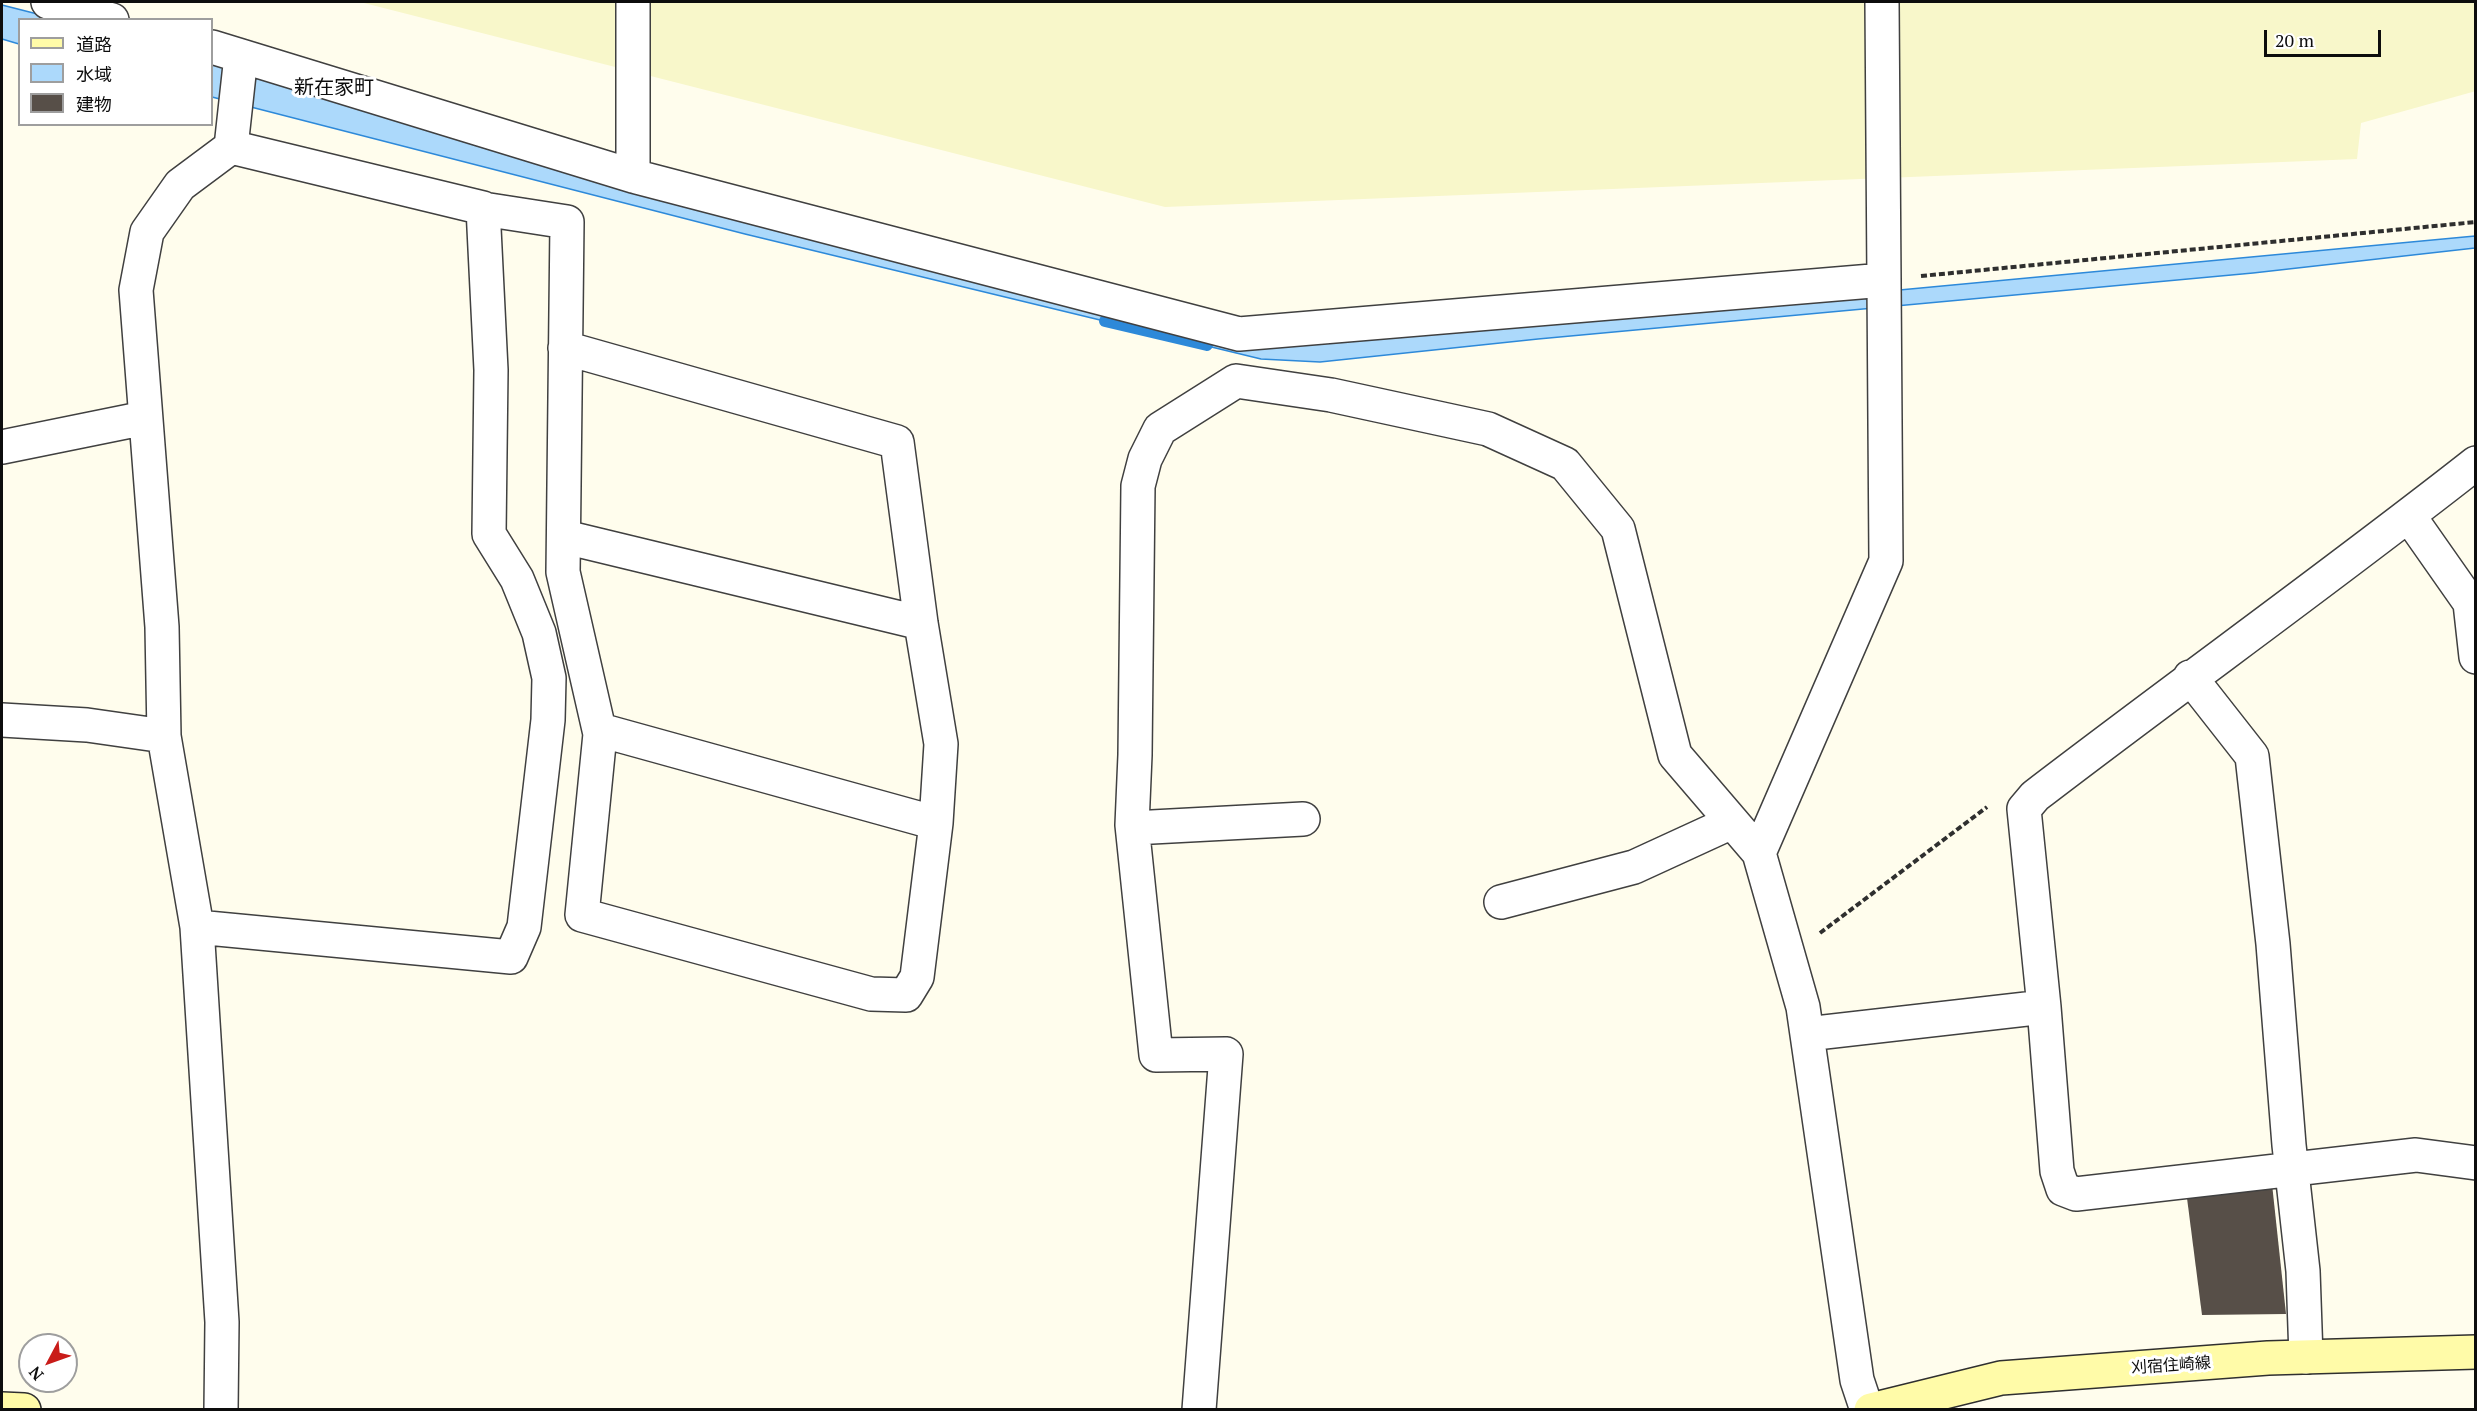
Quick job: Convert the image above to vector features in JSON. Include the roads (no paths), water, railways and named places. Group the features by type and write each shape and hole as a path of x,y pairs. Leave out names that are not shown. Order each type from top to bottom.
{"main road":[{"name":"刈宿住崎線","path":"1869,1410 2001,1378 2306,1358 2475,1352"},
{"path":"2,1409 24,1410"}],"street":[{"path":"48,2 105,18"},
{"path":"633,2 633,176"},
{"path":"1759,853 1886,561 1882,2"},
{"path":"231,147 226,51 633,176 1239,334 1884,280"},
{"path":"231,147 483,209 567,222 563,572 600,730 582,915 871,994 906,994 917,977 936,822 941,744 921,623 897,442 566,348"},
{"path":"221,1410 222,1322 197,927 164,736 162,627 136,290 147,232 180,185 231,147"},
{"path":"197,927 512,957 524,927 548,720 549,678 539,633 517,579 489,534 491,370 483,209"},
{"path":"1236,381 1239,334"},
{"path":"1199,1410 1227,1054 1156,1055 1133,828 1138,486 1145,459 1160,429 1236,381 1331,395 1488,429 1565,464 1618,529 1675,755 1759,853 1803,1007 1857,1380 1869,1410"},
{"path":"2,447 145,418"},
{"path":"2475,463 2409,516 2190,677 2035,796 2024,809 2044,1007 2057,1171 2063,1189 2076,1194 2416,1155 2475,1163"},
{"path":"2409,516 2470,603 2475,657"},
{"path":"565,537 921,623"},
{"path":"2190,677 2252,756 2273,944 2291,1169 2303,1271 2306,1358"},
{"path":"2,720 87,725 164,736"},
{"path":"600,730 936,822"},
{"path":"1133,828 1303,819"},
{"path":"1501,902 1634,867 1732,822"},
{"path":"1807,1034 2044,1007"}],"water":[{"path":"2,5 53,18 18,18 18,44 2,39"},
{"path":"213,60 1258,346 1569,321 2475,236 2475,248 2253,273 1538,339 1320,362 1261,359 745,234 213,97"}],"waterway":[{"path":"1105,321 1207,345"}],"district":[{"name":"新在家町","path":"334,88"}]}
